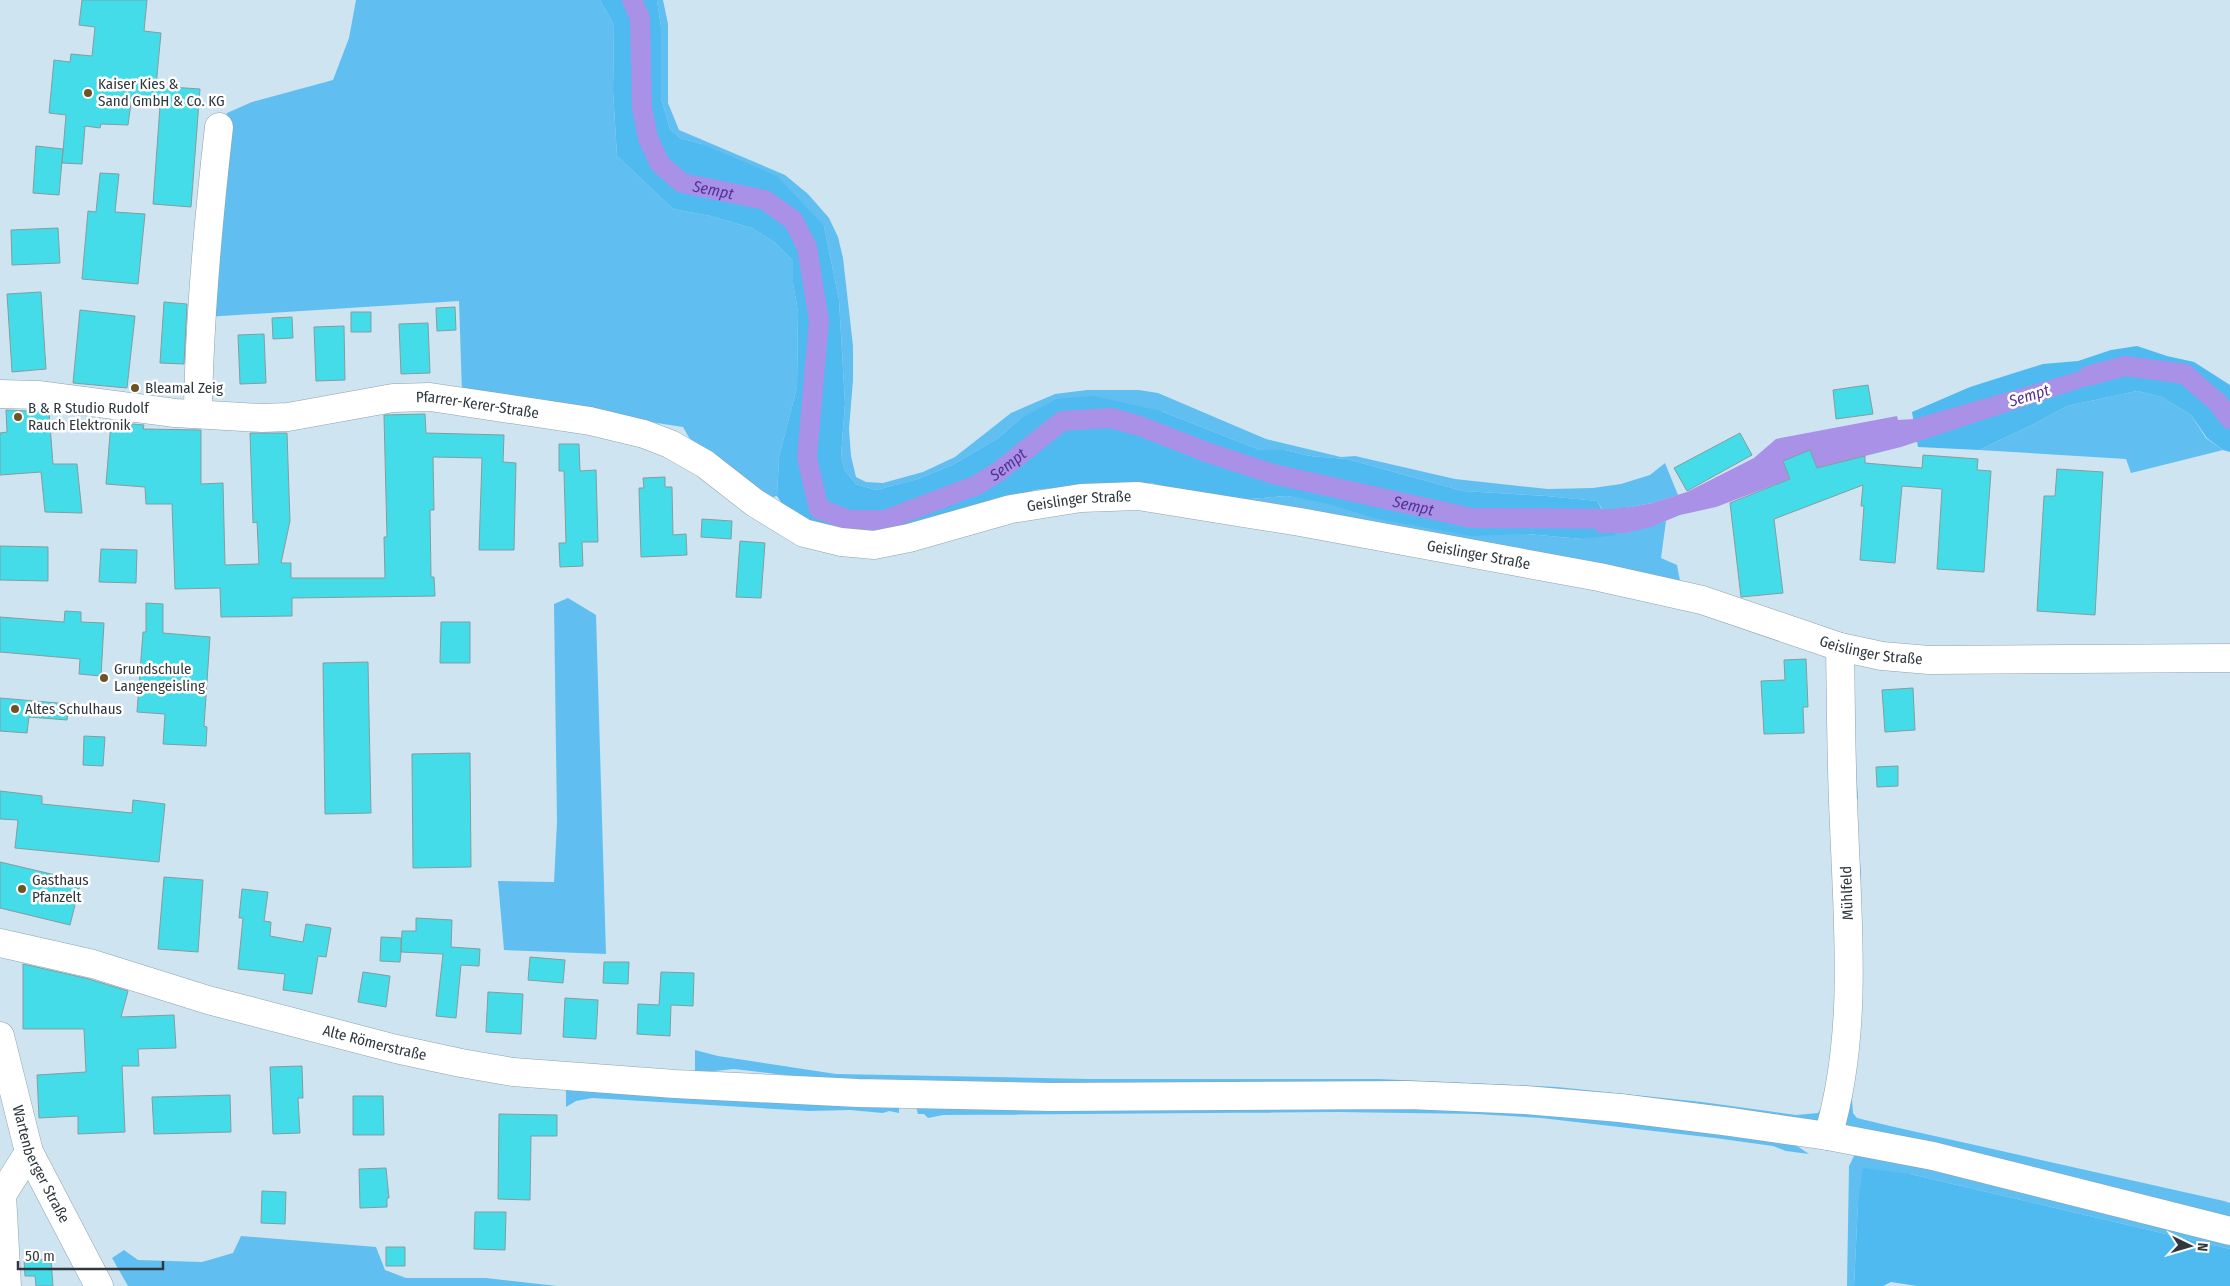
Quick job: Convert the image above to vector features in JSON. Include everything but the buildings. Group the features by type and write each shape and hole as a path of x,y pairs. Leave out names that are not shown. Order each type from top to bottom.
{"street":[{"path":"198,414 198,356 206,240 219,127"},
{"name":"Pfarrer-Kerer-Straße","path":"0,394 38,394 198,414 262,418 288,417 393,398 430,397 590,421 644,434 670,444 704,464 740,491"},
{"name":"Geislinger Straße","path":"740,491 804,533 841,542 874,545 909,538 1011,509 1081,498 1138,496 1300,522 1599,577 1702,600 1840,647 1882,656 1929,660 2230,658"},
{"name":"Mühlfeld","path":"1828,1136 1842,1079 1848,1006 1848,916 1840,647"},
{"name":"Alte Römerstraße","path":"0,942 93,964 208,1000 461,1064 513,1072 675,1084 858,1093 1042,1096 1347,1094 1525,1100 1620,1108 1722,1120 1828,1136 1934,1156 2230,1231"},
{"name":"Wartenberger Straße","path":"0,1036 29,1152 99,1286"},
{"path":"7,1286 2,1195 29,1152"}],"shaded area":[{"path":"356,0 600,0 614,25 613,91 617,156 673,209 710,216 752,228 774,242 793,261 793,283 798,312 797,387 779,457 777,496 766,499 691,441 683,427 462,393 459,301 206,317 227,113 252,102 333,80 349,38"},
{"path":"600,0 657,0 661,27 661,98 670,129 680,138 702,144 777,176 824,226 839,300 845,403 841,457 845,471 856,484 876,490 918,479 952,465 997,439 1021,418 1057,399 1093,396 1161,411 1260,450 1285,450 1310,456 1347,459 1463,491 1597,501 1616,535 1582,539 1527,534 1471,536 1378,519 1325,503 1287,496 1236,500 1190,493 1151,483 1091,484 1035,490 884,533 812,529 787,511 777,496 779,457 797,387 798,312 793,283 793,261 774,242 752,228 710,216 673,209 617,156 613,91 614,25"},
{"path":"657,0 663,0 668,24 668,103 679,130 785,175 808,194 829,218 838,237 843,258 853,346 853,380 849,429 851,456 856,477 866,482 883,483 923,472 955,457 1011,413 1055,394 1087,390 1139,390 1158,393 1266,439 1341,457 1355,456 1455,479 1548,489 1593,488 1621,484 1650,475 1665,463 1678,495 1652,503 1604,512 1597,501 1463,491 1347,459 1310,456 1285,450 1260,450 1161,411 1021,418 997,439 952,465 918,479 876,490 856,484 845,471 841,457 845,403 839,300 824,226 702,144 680,138 670,129 661,98 661,27"},
{"path":"2137,346 2167,356 2194,362 2230,385 2230,452 2223,450 2207,438 2191,415 2162,397 2137,391 2067,406 1979,450 1918,447 1912,412 1970,387 2043,364 2078,361 2111,350"},
{"path":"2137,391 2162,397 2191,415 2206,438 2223,450 2131,473 2126,459 1979,450 2067,406"},
{"path":"1287,496 1527,534 1582,539 1626,533 1666,521 1661,558 1677,565 1681,586 1236,500"},
{"path":"568,598 596,615 606,954 504,950 498,881 554,882 557,822 554,604"},
{"path":"1831,680 1844,981 1822,1119 1814,1123 851,1083 734,1069 695,1073 695,1050 718,1056 836,1074 1089,1079 1378,1079 1557,1087 1702,1102 1796,1115 1818,1113 1822,1106 1838,1014 1826,681"},
{"path":"1851,697 1858,798 1855,804 1861,875 1859,1025 1852,1100 1853,1113 1857,1118 1890,1126 2224,1201 2230,1203 2230,1220 1845,1130 1842,1119"},
{"path":"566,1086 899,1108 899,1113 850,1110 809,1111 592,1098 576,1101 566,1107"},
{"path":"916,1107 1504,1109 1767,1137 1797,1146 1809,1154 1786,1151 1773,1146 1715,1138 1541,1118 1476,1114 1338,1112 943,1115 928,1118 924,1114 918,1114"},
{"path":"1862,1152 2230,1241 2230,1249 1910,1174 1858,1203 1854,1286 1847,1286 1849,1166 1854,1156"},
{"path":"1863,1168 1910,1174 2230,1249 2230,1286 1917,1286 1891,1282 1883,1286 1854,1286 1858,1203"},
{"path":"241,1236 376,1247 385,1270 406,1278 486,1278 557,1286 128,1286 112,1258 124,1250 138,1260 202,1262 233,1253"}],"water":[{"path":"2112,362 2114,377 1901,447 1817,468 1783,461 1790,479 1716,507 1680,515 1651,527 1626,533 1597,533 1597,513 1652,503 1687,492 1754,458 1776,439 1897,416 1898,420 1914,419"}],"waterway":[{"name":"Sempt","path":"632,0 640,18 642,107 648,138 660,164 682,183 765,200 793,220 807,247 819,321 807,458 819,509 849,520 885,520 977,485 998,472 1062,421 1111,418 1140,426 1206,452 1273,474 1471,518 1614,519 1625,517"},
{"name":"Sempt","path":"2088,376 2125,366 2185,374 2218,403 2230,419"}],"place":[{"name":"Kaiser Kies & Sand GmbH & Co. KG","path":"88,93"},
{"name":"Bleamal Zeig","path":"135,388"},
{"name":"B & R Studio Rudolf Rauch Elektronik","path":"18,417"},
{"name":"Grundschule Langengeisling","path":"104,678"},
{"name":"Altes Schulhaus","path":"15,709"},
{"name":"Gasthaus Pfanzelt","path":"22,889"}]}
